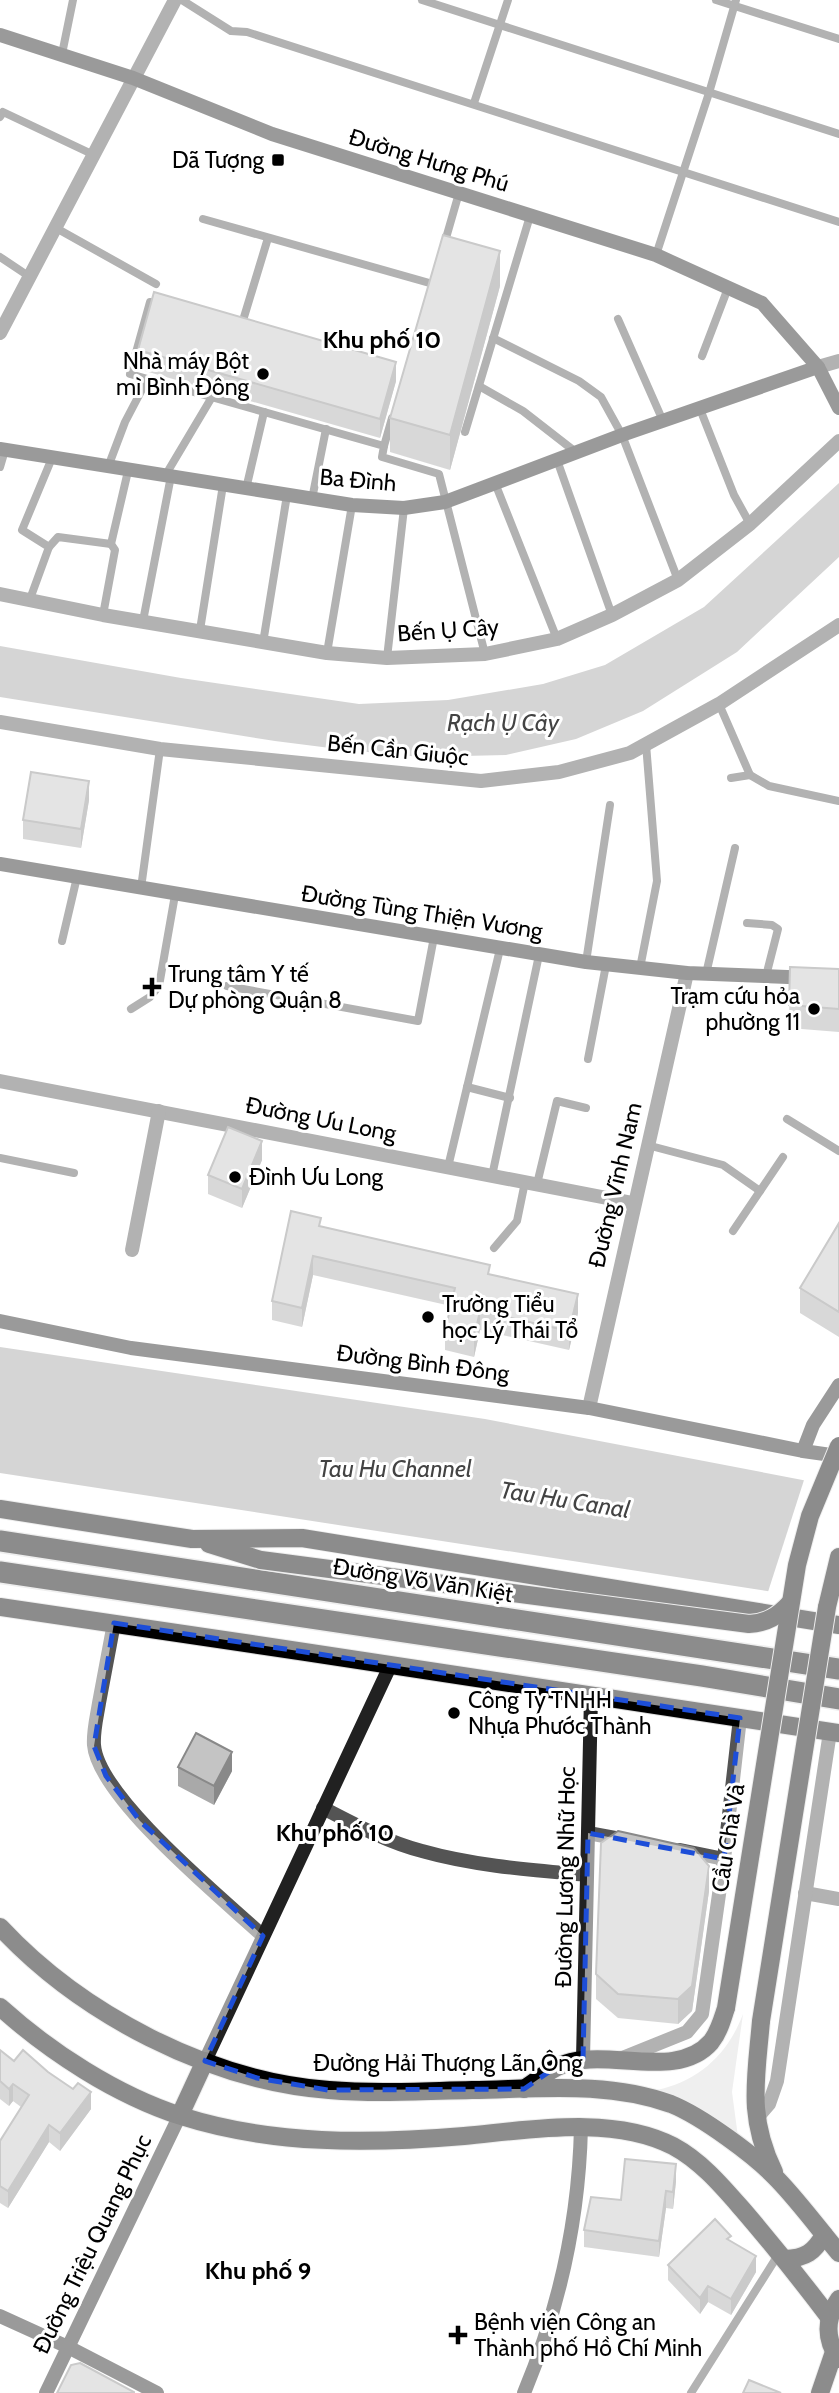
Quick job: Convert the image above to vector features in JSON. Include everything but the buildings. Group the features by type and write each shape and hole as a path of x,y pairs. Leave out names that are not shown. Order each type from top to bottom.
{"highway":[{"name":"Đường Võ Văn Kiệt","path":"0,1541 839,1669"},
{"path":"0,1573 688,1674 839,1699"}],"main road":[{"name":"Cầu Chà Và","path":"524,2089 556,2067 583,2059 670,2062 686,2059 701,2052 719,2030 726,2008 790,1603 810,1516 839,1446"},
{"name":"Đường Võ Văn Kiệt","path":"0,1510 192,1539 303,1538 839,1625"},
{"path":"192,1539 261,1560 749,1624 779,1614 790,1603"},
{"path":"777,2178 763,2150 756,2119 755,2096 761,2021 827,1608 839,1557"},
{"path":"0,1606 834,1732"},
{"path":"827,1608 839,1630"},
{"name":"Đường Hải Thượng Lãn Ông","path":"0,1927 42,1968 82,1998 150,2037 205,2061 257,2078 328,2090 378,2092 580,2088 604,2090 671,2104 706,2123 777,2178 839,2253"},
{"path":"0,2007 64,2057 107,2082 180,2115 264,2135 338,2142 424,2139 581,2127 625,2130 649,2136 673,2146 715,2179 783,2256 829,2317"},
{"path":"180,2115 205,2061"},
{"path":"783,2256 799,2258 811,2253 824,2235"},
{"path":"820,2393 836,2355 829,2341 829,2317 839,2299"}],"street":[{"path":"0,333 175,0"},
{"name":"Đường Hưng Phú","path":"0,36 133,78 272,135 656,255 762,303 818,367 839,408"},
{"path":"818,367 839,361"},
{"name":"Ba Đình","path":"3,450 352,505 404,508 445,502 622,435 818,367"},
{"name":"Bến Ụ Cây","path":"0,594 103,615 327,653 387,658 485,654 557,639 612,615 678,580 750,524 839,441"},
{"name":"Bến Cần Giuộc","path":"0,722 160,749 481,781 559,772 630,753 719,705 839,625"},
{"name":"Đường Tùng Thiện Vương","path":"0,864 606,965 706,974 838,976"},
{"name":"Đường Vĩnh Nam","path":"589,1408 687,973"},
{"name":"Đường Ưu Long","path":"0,1081 634,1203"},
{"path":"132,1250 159,1111"},
{"name":"Đường Bình Đông","path":"0,1321 131,1348 589,1408 839,1456"},
{"path":"803,1451 813,1425 839,1385"},
{"path":"114,1623 94,1731 95,1754 100,1765 117,1793 140,1821 263,1936"},
{"path":"205,2061 391,1664"},
{"name":"Đường Lương Nhữ Học","path":"583,2059 591,1696"},
{"path":"621,2059 687,2032 702,2014 724,1859 740,1717"},
{"path":"756,2119 769,2104 777,2081 805,1893 834,1732"},
{"path":"323,1808 379,1835 428,1853 480,1863 587,1875"},
{"path":"588,1833 642,1843"},
{"path":"669,1848 724,1859"},
{"path":"805,1893 839,1899"},
{"name":"Đường Triệu Quang Phục","path":"46,2393 180,2115"},
{"path":"524,2393 549,2323 567,2250 577,2196 581,2127"},
{"path":"0,2316 68,2347 157,2393"}],"lane":[{"path":"62,54 73,0"},
{"path":"182,0 231,31 247,33 474,103 681,173 839,222"},
{"path":"422,0 839,134"},
{"path":"474,103 508,0"},
{"path":"716,0 735,3 839,39"},
{"path":"656,255 709,93 735,3"},
{"path":"0,117 3,112 94,155"},
{"path":"440,258 459,193"},
{"path":"465,432 530,216"},
{"path":"203,219 433,284"},
{"path":"56,228 156,284"},
{"path":"241,327 268,238"},
{"path":"0,257 30,277"},
{"path":"429,297 437,271"},
{"path":"702,356 728,288"},
{"path":"163,305 150,302 130,374 384,446"},
{"path":"618,319 663,421"},
{"path":"228,323 254,330"},
{"path":"493,338 579,381 601,397 622,435 678,580"},
{"path":"108,467 125,422 147,380"},
{"path":"479,386 523,411 577,453"},
{"path":"143,621 168,476 212,397"},
{"path":"396,406 382,457 439,474 485,654"},
{"path":"700,409 734,495 750,524"},
{"path":"246,489 264,412"},
{"path":"313,499 326,429"},
{"path":"0,467 3,450"},
{"path":"49,547 22,530 52,458"},
{"path":"557,460 612,615"},
{"path":"103,615 115,550 111,544 128,471"},
{"path":"495,483 557,639"},
{"path":"200,630 223,485"},
{"path":"263,643 286,495"},
{"path":"327,653 352,505"},
{"path":"387,658 404,508"},
{"path":"30,599 49,547 58,537 111,544"},
{"path":"719,705 750,775 769,786 839,801"},
{"path":"640,968 656,881 646,744"},
{"path":"141,888 160,749"},
{"path":"731,778 750,775"},
{"path":"586,962 610,805"},
{"path":"706,974 735,848"},
{"path":"62,941 77,877"},
{"path":"131,1010 150,997 159,986 175,895"},
{"path":"747,923 772,925 778,929 766,976"},
{"path":"227,986 418,1021 434,937"},
{"path":"448,1167 500,949"},
{"path":"492,1175 539,955"},
{"path":"588,1059 606,965"},
{"path":"467,1087 510,1098"},
{"path":"494,1248 517,1221 557,1101 586,1108"},
{"path":"787,1119 839,1151"},
{"path":"647,1145 723,1165 760,1191"},
{"path":"733,1231 783,1157"},
{"path":"0,1158 74,1173"},
{"path":"691,2393 783,2256"}],"highlighted area":[{"path":"114,1623 740,1718 724,1859 588,1833 583,2059 556,2067 524,2089 328,2090 257,2078 205,2061 263,1936 140,1821 106,1776 94,1746"}],"shaded area":[{"path":"743,2014 732,2092 738,2137 678,2099 657,2090 686,2080 710,2064 729,2041"}],"water":[{"name":"Rạch Ụ Cây","path":"839,483 839,557 737,652 643,711 576,739 506,755 421,757 275,741 0,697 0,646 181,678 359,704 448,700 543,684 605,665 704,607"},
{"name":"Tau Hu Channel","path":"0,1347 485,1419 839,1487 839,1602 0,1473"}],"pier":[{"path":"805,1477 839,1484 839,1606 767,1595"}],"place":[{"name":"Dã Tượng","path":"278,160"},
{"name":"Nhà máy Bột mì Bình Đông","path":"263,374"},
{"name":"Trung tâm Y tế Dự phòng Quận 8","path":"152,987"},
{"name":"Trạm cứu hỏa phường 11","path":"814,1009"},
{"name":"Đình Ưu Long","path":"235,1177"},
{"name":"Trường Tiểu học Lý Thái Tổ","path":"428,1317"},
{"name":"Công Ty TNHH Nhựa Phước Thành","path":"454,1713"},
{"name":"Bệnh viện Công an Thành phố Hồ Chí Minh","path":"458,2335"}],"district":[{"name":"Khu phố 10","path":"382,340"},
{"name":"Khu phố 10","path":"335,1833"},
{"name":"Khu phố 9","path":"258,2271"}],"water label":[{"name":"Tau Hu Canal","path":"565,1500"}]}
